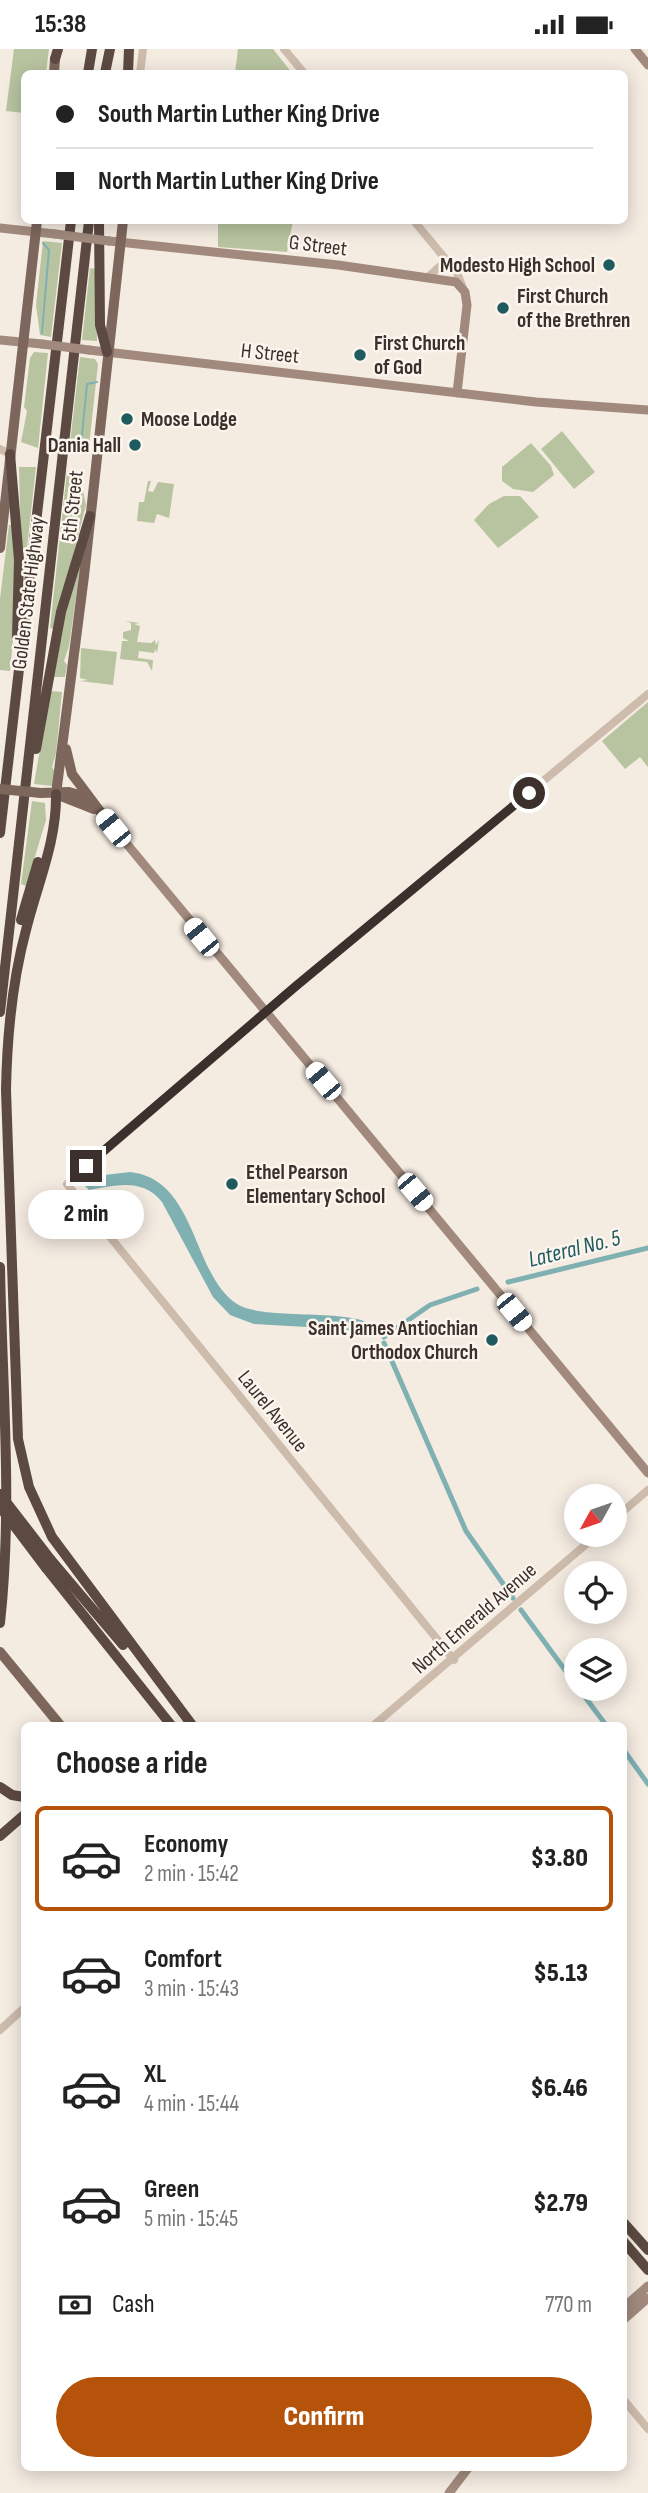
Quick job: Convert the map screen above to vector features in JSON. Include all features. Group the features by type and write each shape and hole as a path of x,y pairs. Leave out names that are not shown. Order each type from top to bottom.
{"highway":[{"path":"88,70 92,49"},
{"path":"106,70 110,49"},
{"path":"128,70 129,49"},
{"name":"Golden State Highway","path":"0,833 71,224"},
{"name":"Golden State Highway","path":"0,1012 89,224"},
{"path":"99,224 100,325 107,352"},
{"path":"4,453 19,560 19,669"},
{"path":"21,820 57,630 90,516"},
{"path":"1,1005 56,794"},
{"path":"56,794 54,831 16,973 8,1038 6,1090 18,1439 29,1487 52,1537 189,1722"},
{"path":"0,1267 7,1494 0,1623"},
{"path":"0,1494 49,1564 169,1722"},
{"path":"0,1507 188,1722"},
{"path":"0,1787 12,1795 21,1796"},
{"path":"0,1836 21,1818"},
{"path":"627,2226 648,2250"},
{"path":"627,2246 648,2270"}],"main road":[{"path":"635,49 648,65"},
{"path":"54,70 56,52"},
{"path":"0,548 4,453 23,343 36,224"},
{"name":"5th Street","path":"56,794 123,224"},
{"name":"G Street","path":"0,228 428,277 452,281 463,288"},
{"path":"457,393 467,305 463,288"},
{"name":"H Street","path":"0,340 536,402 648,410"},
{"path":"66,723 68,765 91,800 648,1473"},
{"path":"0,789 74,793 91,800"},
{"path":"56,794 85,804 102,814"},
{"path":"0,1652 58,1722"},
{"path":"627,2306 646,2294"},
{"path":"627,2315 646,2294"},
{"path":"449,2493 466,2471"}],"street":[{"path":"140,70 143,49"},
{"path":"284,49 302,70"},
{"path":"417,224 447,260 463,288"},
{"path":"428,277 447,260"},
{"path":"265,1013 648,695"},
{"name":"Laurel Avenue","path":"265,1013 67,1184 454,1660"},
{"path":"627,1508 648,1490"},
{"name":"North Emerald Avenue","path":"378,1722 454,1660 583,1547"},
{"path":"0,2030 21,2011"},
{"path":"627,2404 648,2429"}],"green space":[{"path":"14,49 49,49 46,70 21,70 21,113 6,111"},
{"path":"238,49 273,49 290,70 235,70"},
{"path":"218,224 292,224 287,252 218,247"},
{"path":"43,241 62,243 51,337 40,335 36,305"},
{"path":"90,268 96,269 97,341 82,340"},
{"path":"34,352 48,353 38,448 21,442 27,411 24,407 30,358"},
{"path":"80,357 95,359 98,364 89,446 81,452 69,451"},
{"path":"562,431 595,472 574,489 541,449"},
{"path":"531,443 551,466 554,475 533,492 513,489 502,481 502,467"},
{"path":"19,467 36,467 27,548 21,548"},
{"path":"67,471 79,472 86,505 54,629 50,628"},
{"path":"148,481 151,481 148,491 153,492 158,482 174,484 169,518 157,514 154,523 137,521 139,502 144,502"},
{"path":"504,496 520,496 539,517 498,548 474,520 489,504"},
{"path":"9,525 14,525 15,619 10,671 0,670 0,599"},
{"path":"79,564 69,646 64,661 67,665 65,677 52,677 61,629"},
{"path":"125,621 140,623 134,624 140,626 137,642 151,643 155,640 156,645 159,640 157,653 155,649 154,653 139,651 138,658 153,660 152,671 147,662 120,659 122,641 129,641 123,638 123,632 131,630 131,623"},
{"path":"81,648 117,652 113,685 80,681 88,680 80,678"},
{"path":"50,691 62,692 56,753 52,767 55,772 53,786 34,784"},
{"path":"648,702 648,767 640,757 625,769 602,741"},
{"path":"32,801 45,803 46,820 26,886 21,884"}],"water":[{"path":"130,1172 152,1178 169,1191 192,1230 211,1272 222,1290 237,1304 251,1310 357,1319 371,1324 379,1333 375,1336 343,1329 254,1324 230,1315 213,1297 162,1202 155,1194 138,1186 109,1186 89,1190 85,1186 87,1177"}],"waterway":[{"path":"42,333 49,250 43,243"},
{"path":"81,445 87,384 97,382"},
{"name":"Lateral No. 5","path":"508,1282 648,1248"},
{"path":"384,1337 430,1305 477,1289"},
{"path":"384,1343 466,1531 513,1598"},
{"path":"521,1610 564,1669"},
{"path":"588,1701 604,1722"},
{"path":"627,1755 648,1784"}],"place":[{"name":"Modesto High School","path":"609,265"},
{"name":"First Church of the Brethren","path":"503,308"},
{"name":"First Church of God","path":"360,355"},
{"name":"Moose Lodge","path":"127,419"},
{"name":"Dania Hall","path":"135,445"},
{"name":"Ethel Pearson Elementary School","path":"232,1184"},
{"name":"Saint James Antiochian Orthodox Church","path":"492,1340"}],"route":[{"path":"86,1166 394,903 529,793"}]}
